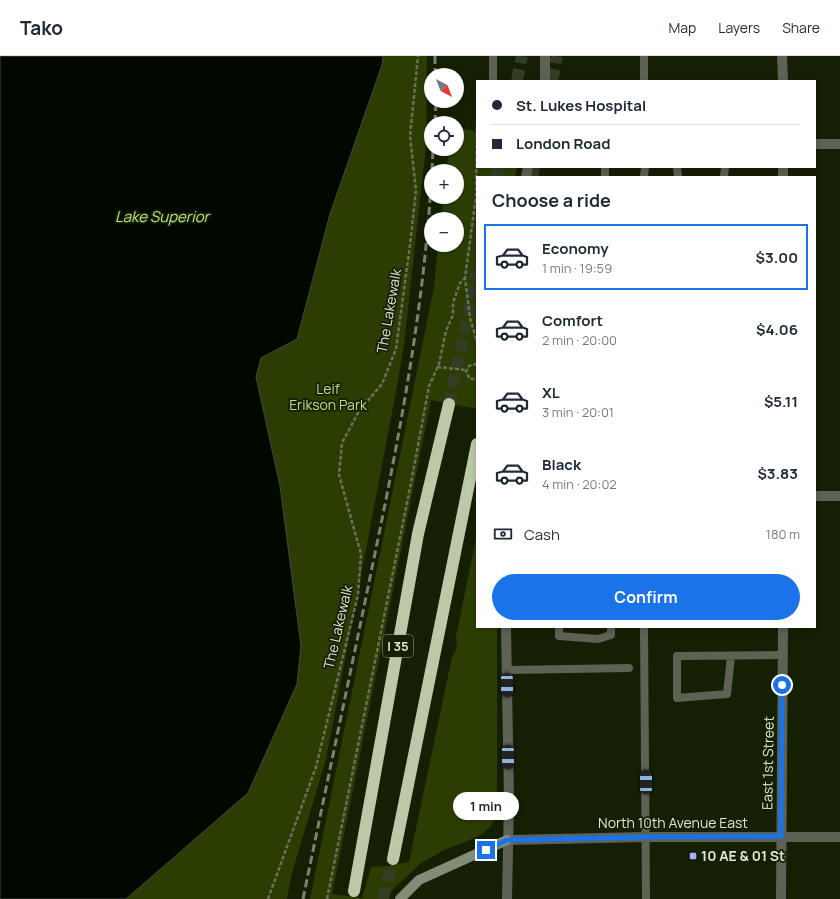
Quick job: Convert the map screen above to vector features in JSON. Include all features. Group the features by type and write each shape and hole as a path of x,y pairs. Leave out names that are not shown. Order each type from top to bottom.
{"highway":[{"name":"I 35","path":"354,891 418,534 449,404"},
{"name":"I 35","path":"393,858 476,449"}],"main road":[{"path":"400,899 419,880 507,840"}],"street":[{"path":"545,56 545,80"},
{"path":"782,56 782,80"},
{"path":"816,144 840,144"},
{"path":"816,496 840,496"},
{"path":"506,628 508,800 507,899"},
{"name":"East 1st Street","path":"781,899 783,628"},
{"name":"North 10th Avenue East","path":"507,840 646,837 840,837"}],"lane":[{"path":"493,56 493,80"},
{"path":"644,56 644,80"},
{"path":"559,628 559,636 598,639 611,635 611,628"},
{"path":"644,628 646,899"},
{"path":"731,656 727,694 677,698 677,656 783,655"},
{"path":"507,670 629,668"}],"path":[{"name":"The Lakewalk","path":"268,899 316,768 358,595 361,554 339,475 342,443 359,411 382,384 396,350 416,190 410,136 418,56"},
{"path":"476,196 465,278 470,318 476,339"},
{"path":"327,899 411,483 429,386 437,367 446,331 453,314 453,303 460,283 465,278"},
{"path":"466,370 471,365 476,365"},
{"path":"437,367 466,370"},
{"path":"466,370 466,375 470,379 476,379"}],"green space":[{"name":"Leif Erikson Park","path":"383,56 427,56 427,68 424,68 424,108 426,108 426,116 424,116 425,156 404,345 326,759 292,873 287,899 126,899 248,793 297,684 301,646 280,486 256,377 261,358 297,339 330,214 382,65"},
{"path":"464,129 476,131 476,168 517,168 515,176 476,176 476,409 431,400 332,894 362,898 371,867 409,862 452,657 457,647 456,637 476,538 476,628 497,628 496,817 491,826 482,834 444,850 420,864 383,899 310,899 434,287 437,252 464,252 464,212 442,212 443,204 464,204 464,164 447,164 448,156 464,156"}],"water":[{"name":"Lake Superior","path":"0,56 383,56 382,65 330,214 297,339 261,358 256,377 280,486 301,646 297,684 248,793 126,899 0,899"}],"tunnel":[{"path":"517,80 522,56"},
{"path":"552,80 557,56"},
{"path":"497,176 499,168"},
{"path":"532,176 534,168"},
{"path":"449,404 476,276"},
{"path":"383,899 393,859"}],"railway":[{"path":"435,56 435,68"},
{"path":"435,116 436,108"},
{"path":"432,164 433,156"},
{"path":"303,899 383,516 401,422 416,328 429,204"}],"place":[{"name":"10 AE & 01 St","path":"693,856"}],"route":[{"path":"486,850 507,840 781,836 782,685"}]}
